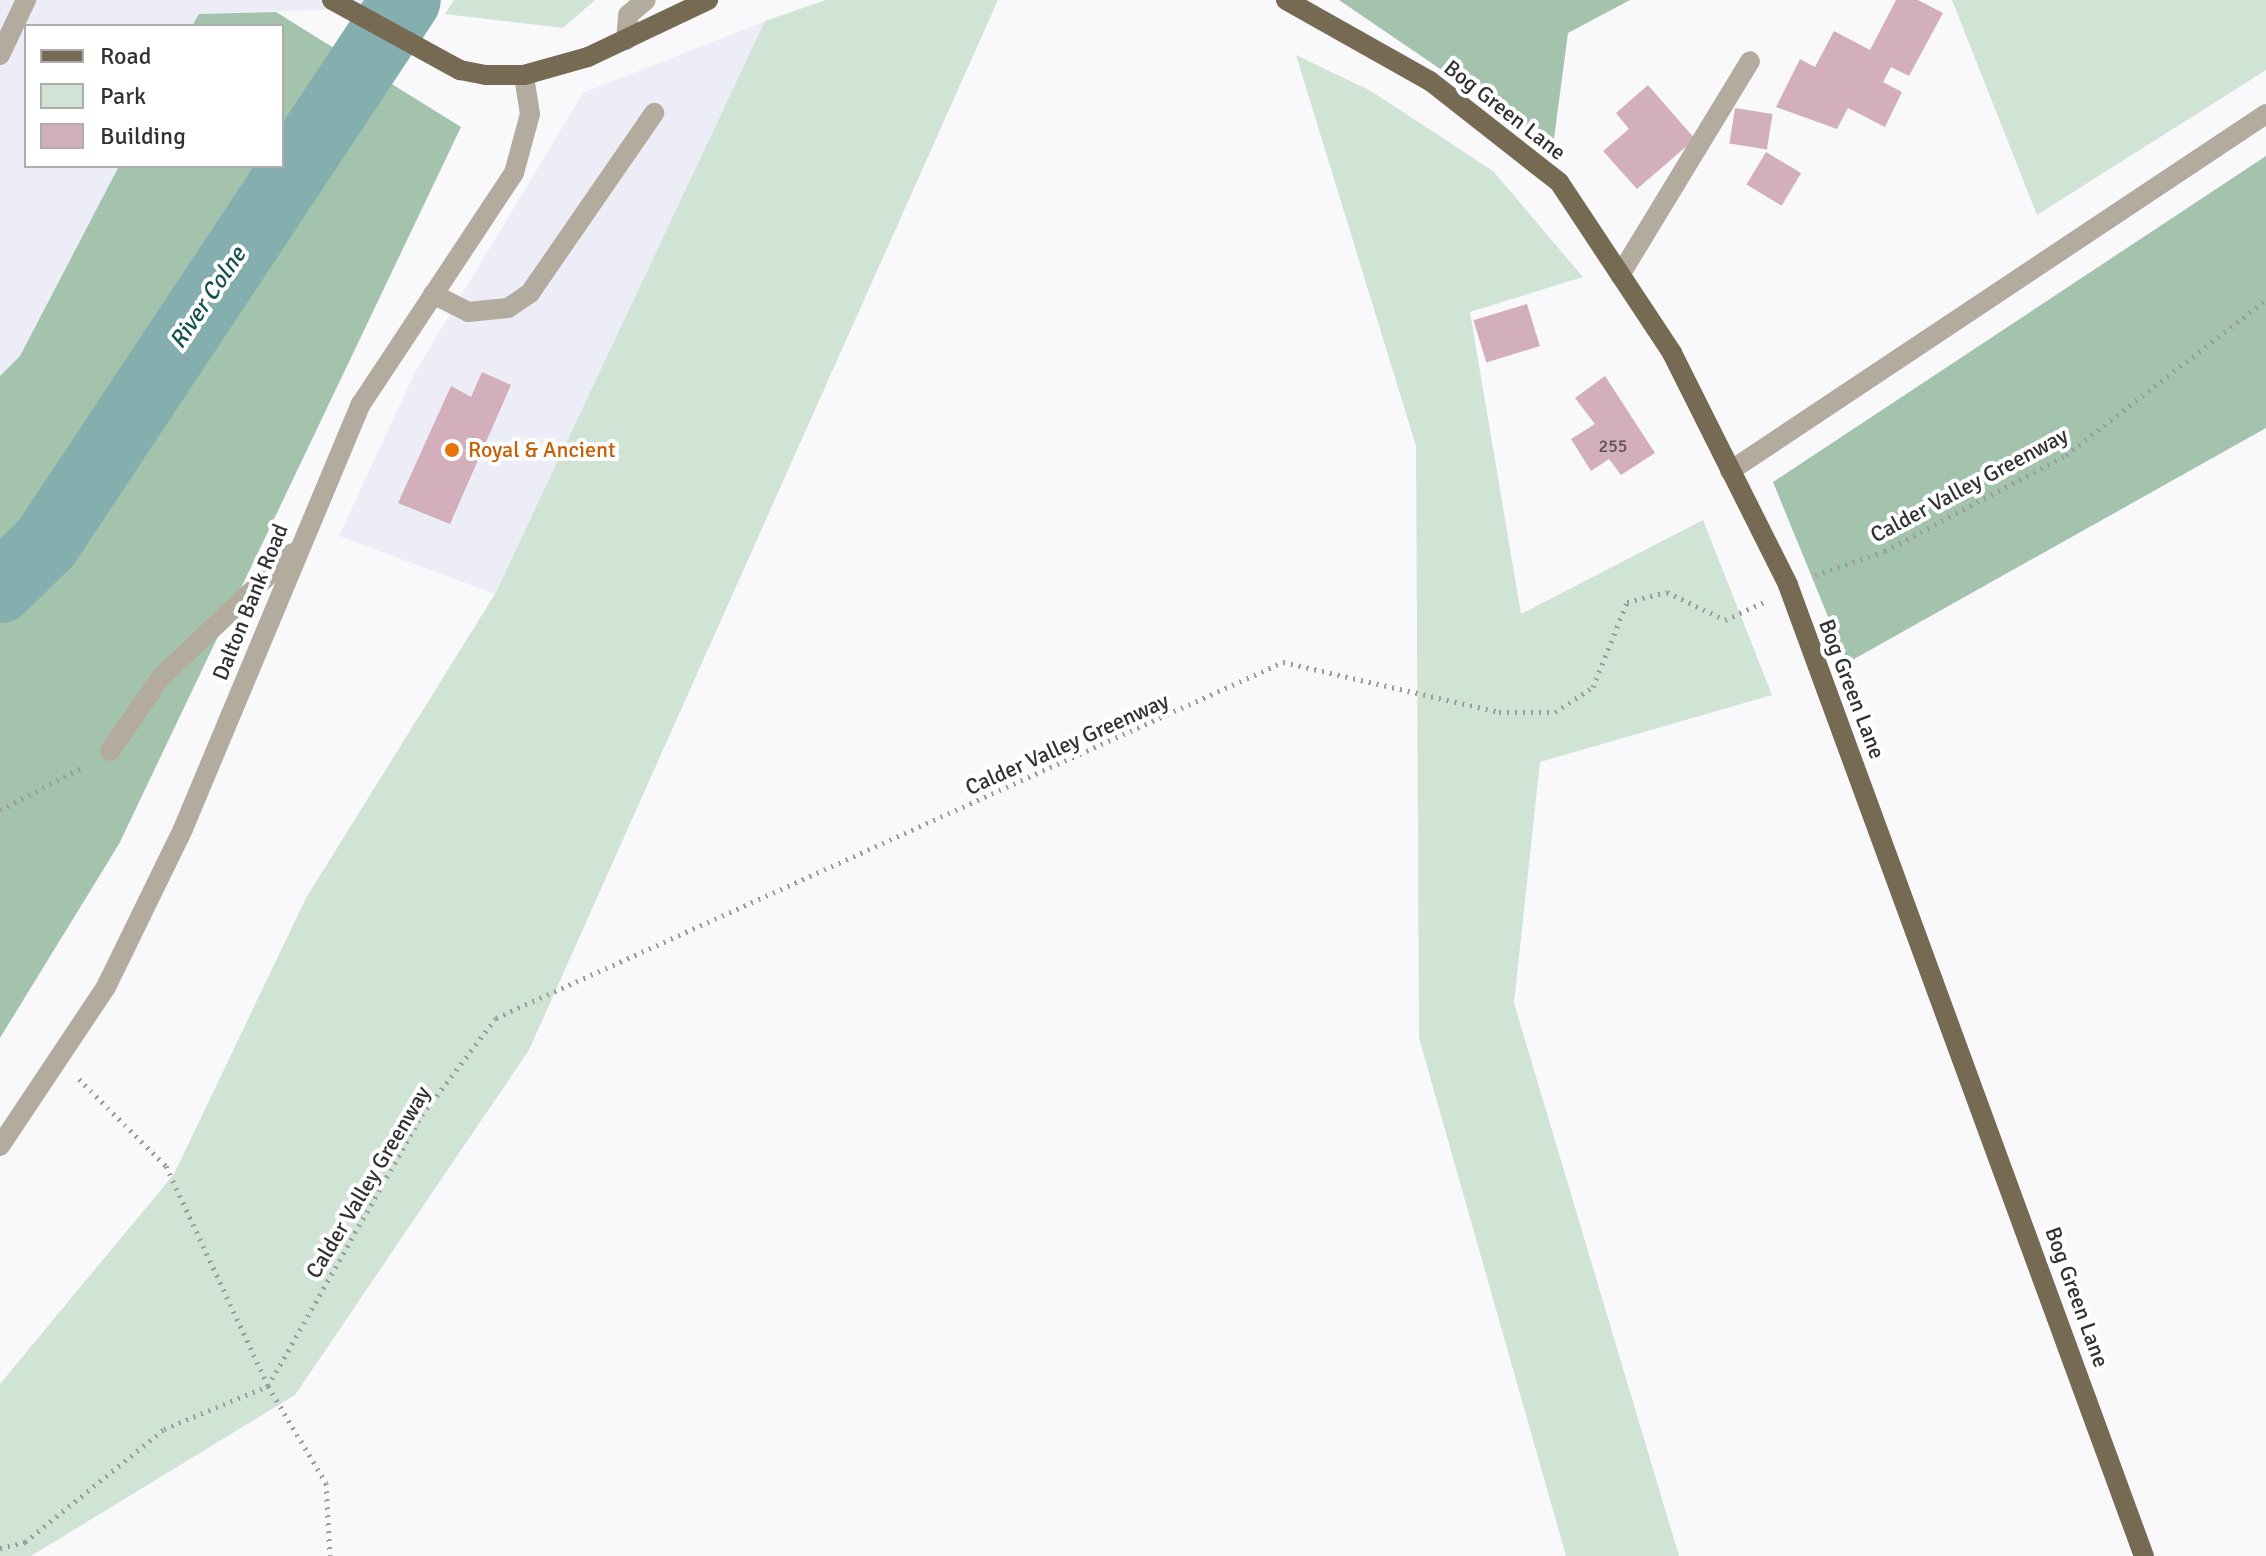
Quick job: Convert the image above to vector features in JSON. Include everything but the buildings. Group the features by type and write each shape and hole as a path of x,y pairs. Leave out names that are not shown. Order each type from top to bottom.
{"main road":[{"path":"332,0 460,70 524,75 588,57 708,0"},
{"name":"Bog Green Lane","path":"1286,0 1430,81 1559,182 1672,353 1788,585 2144,1556"}],"street":[{"path":"0,55 26,0"},
{"path":"626,40 628,15 646,0"},
{"path":"1620,275 1750,61"},
{"name":"Dalton Bank Road","path":"0,1146 61,1061 183,829 298,548 361,404 514,173 530,114 524,75"},
{"path":"433,294 468,312 508,308 530,293 654,113"},
{"path":"1730,471 2266,114"},
{"path":"110,751 161,677 298,548"}],"path":[{"name":"Calder Valley Greenway","path":"268,1386 422,1115 496,1018 1283,662 1499,712 1555,712 1593,687 1627,602 1667,592 1725,620 1788,585 1885,551 2066,455 2266,300"},
{"path":"0,810 110,751"},
{"path":"61,1061 166,1166 268,1386 326,1483 330,1556"},
{"path":"0,1548 25,1542 164,1429 268,1386"}],"shaded area":[{"path":"0,0 369,0 363,9 199,14 193,24 24,24 24,168 118,168 20,356 0,376"},
{"path":"765,21 495,594 339,536 414,374 583,93"}],"green space":[{"path":"454,0 595,0 563,28 445,14"},
{"path":"826,0 998,0 529,1050 295,1395 31,1556 0,1556 0,1384 174,1174 306,898 495,594 765,21"},
{"path":"1339,0 1630,0 1568,33 1553,146"},
{"path":"1952,0 2266,0 2266,70 2037,215"},
{"path":"276,12 461,127 119,844 0,1038 0,376 20,356 118,168 284,168 284,24 193,24 199,14"},
{"path":"1296,55 1371,91 1493,171 1583,277 1470,312 1521,614 1703,520 1772,695 1540,762 1514,1003 1679,1556 1566,1556 1419,1038 1416,446"},
{"path":"2266,156 2266,428 1847,663 1773,482"}],"waterway":[{"name":"River Colne","path":"0,588 46,543 406,0"}],"place":[{"name":"Royal & Ancient","path":"452,450"}]}
